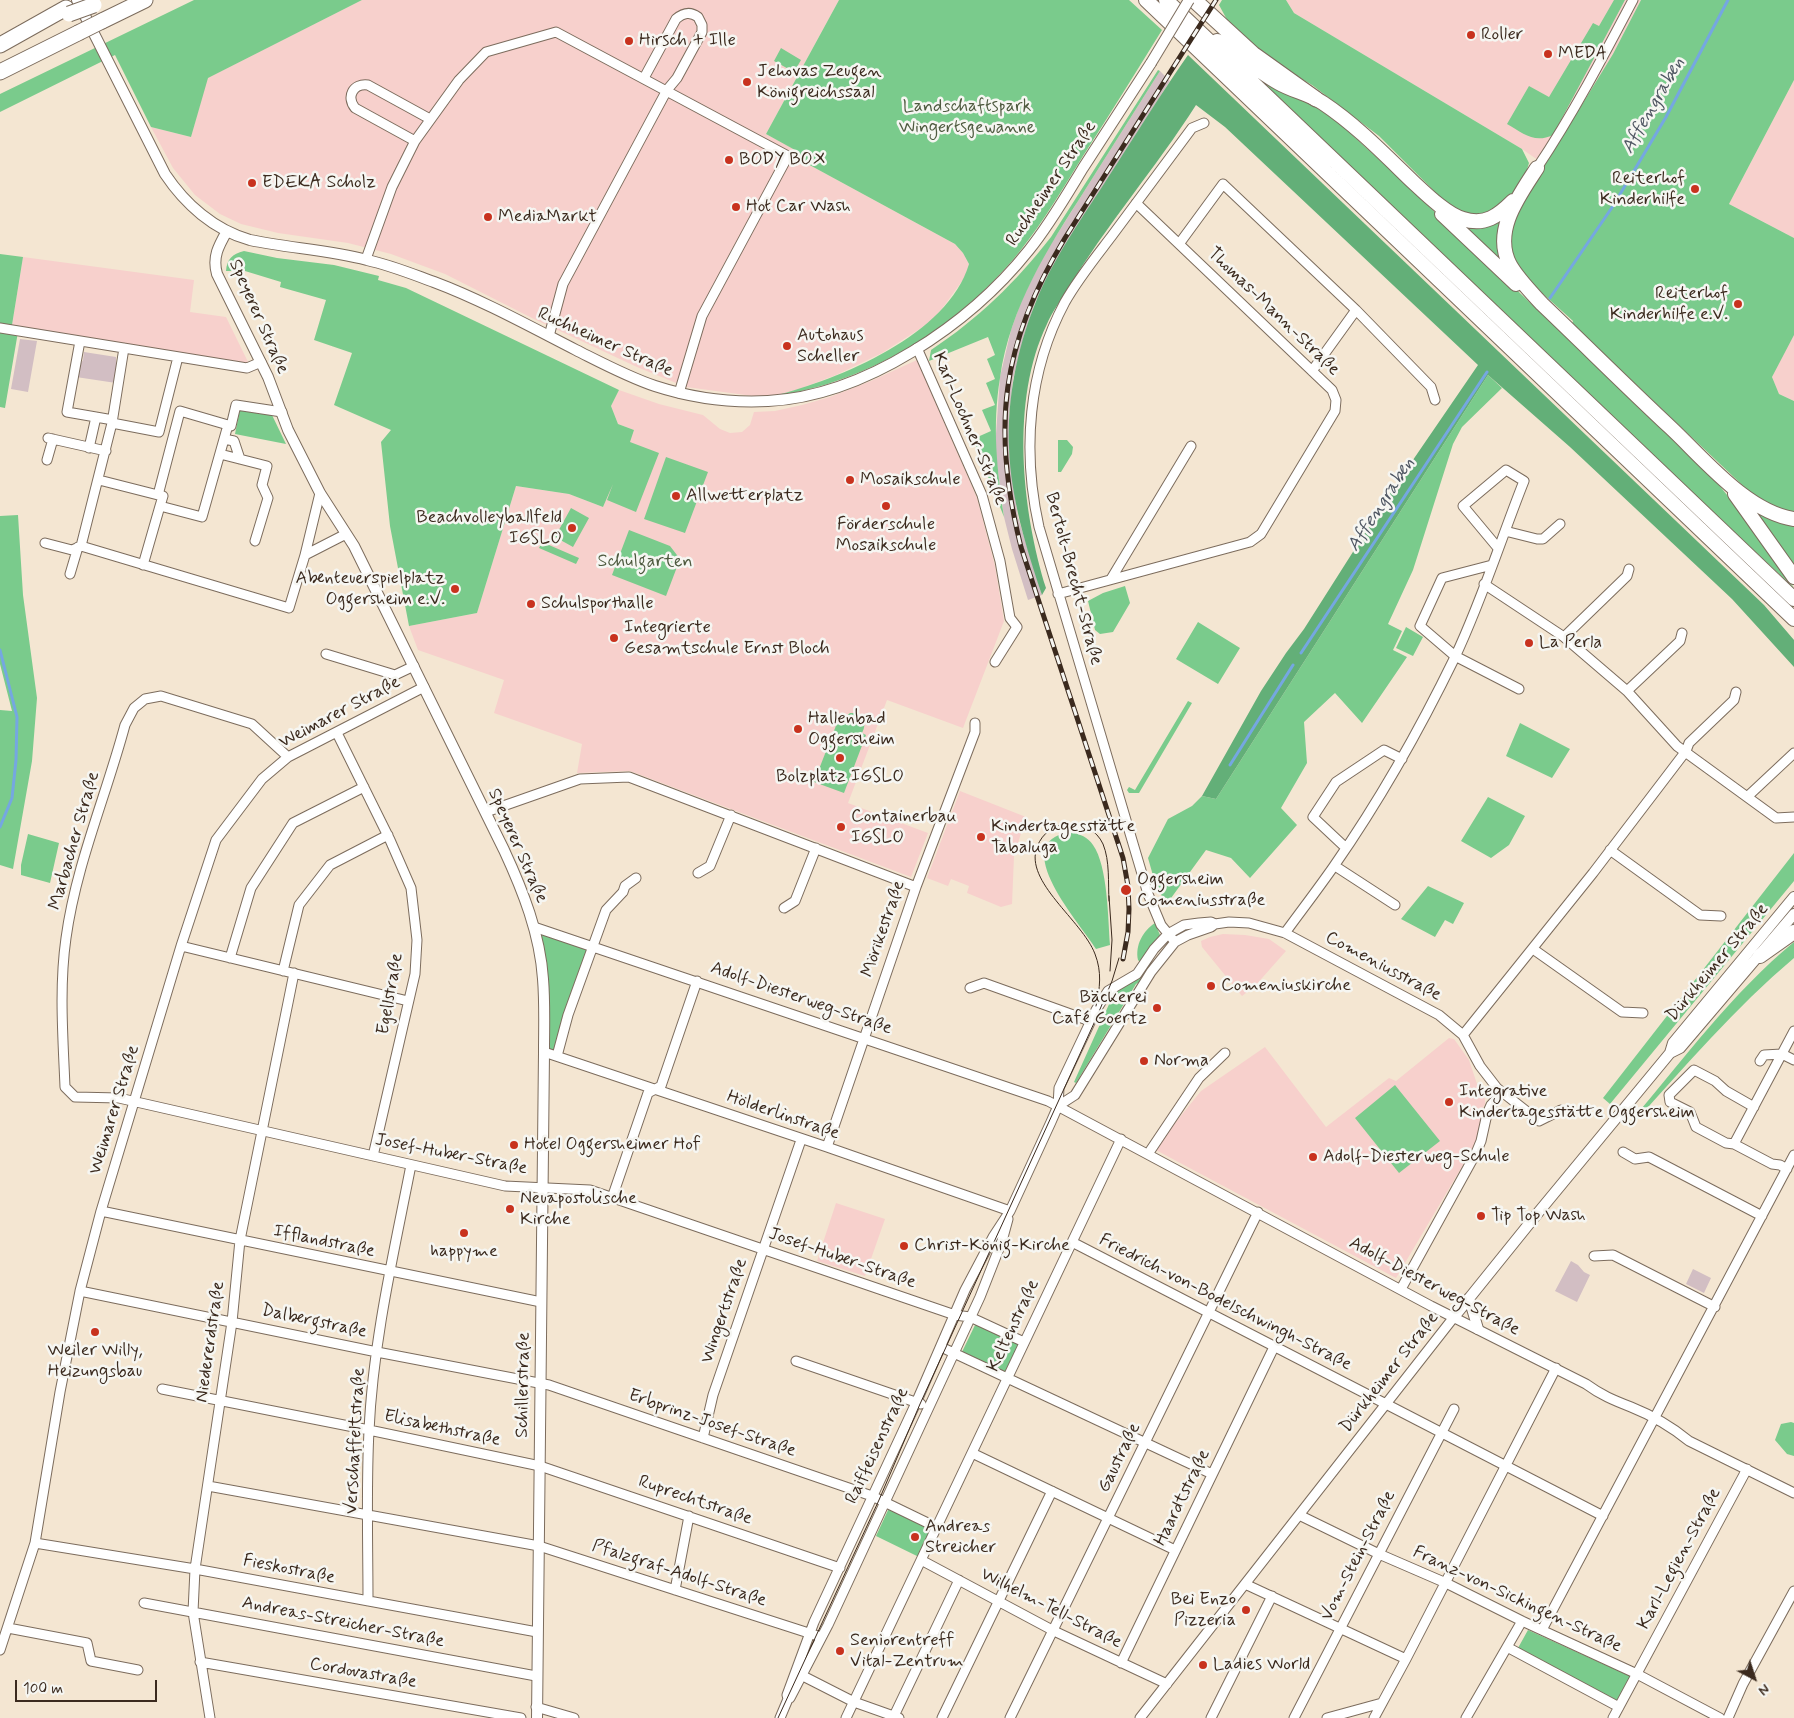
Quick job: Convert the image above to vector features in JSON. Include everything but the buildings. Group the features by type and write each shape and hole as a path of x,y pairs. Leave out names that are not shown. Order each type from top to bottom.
{"highway":[{"path":"0,72 145,0"},
{"path":"1146,0 1794,619"},
{"path":"1166,0 1794,599"},
{"path":"1194,0 1253,54 1356,128 1428,196 1438,209 1520,288 1542,304"},
{"path":"0,45 81,4"},
{"path":"1203,35 1223,43 1278,82 1316,99"},
{"path":"1537,168 1523,189 1508,218 1503,243 1509,264 1517,276 1542,304 1726,482 1768,511 1778,516 1794,519"},
{"path":"1428,196 1462,219 1478,222 1490,220 1523,189"},
{"path":"1726,482 1794,577"},
{"path":"1760,956 1794,932"}],"street":[{"name":"Ruchheimer Straße","path":"227,230 244,238 271,244 366,259 437,283 633,377 679,393 719,400 769,401 828,390 871,373 917,348 959,320 1006,277 1051,220 1189,0"},
{"path":"1537,168 1554,143 1594,74 1633,0"},
{"path":"81,4 165,174 193,207 205,217 227,230"},
{"path":"549,336 563,284 667,90 676,78 702,32 702,25 695,14 681,14 676,19 644,78"},
{"path":"366,259 392,187 415,141 459,80 486,52 556,32 788,156 702,316 679,393"},
{"path":"415,141 355,108 351,100 352,91 359,85 368,85 430,118"},
{"name":"Bertolt-Brecht-Straße","path":"1175,942 1162,924 1148,894 1058,594 1039,527 1030,474 1029,441 1037,378 1048,340 1065,302 1082,276 1192,128 1204,124"},
{"path":"1179,244 1223,184 1356,310 1431,387 1435,400"},
{"name":"Thomas-Mann-Straße","path":"1058,594 1250,542 1261,534 1335,411 1336,400 1332,390 1136,203"},
{"name":"Speyerer Straße","path":"227,230 216,253 215,267 261,362 288,430 320,493 346,534 414,666 521,886 534,926 543,978 544,1052"},
{"path":"1312,371 1356,310"},
{"path":"0,328 247,368 261,362"},
{"path":"80,341 67,412 96,417 173,436"},
{"path":"70,574 80,547 106,451 124,348"},
{"name":"Karl-Lochner-Straße","path":"917,348 982,495 1000,560 1010,618 1017,627 995,662"},
{"path":"159,432 178,357"},
{"path":"166,407 231,426 236,405 282,412"},
{"path":"158,495 180,411"},
{"path":"89,448 96,417"},
{"path":"160,506 202,517 228,425"},
{"path":"47,460 51,439 106,451"},
{"path":"224,439 234,441 240,459"},
{"path":"1111,579 1191,446"},
{"path":"220,454 267,466 262,485 268,498 255,541"},
{"path":"1285,933 1334,866 1402,759 1455,656 1492,565 1524,481 1506,470 1463,506 1498,548"},
{"path":"99,480 163,496 143,565"},
{"path":"45,543 72,550 80,547 289,608 305,555 320,493"},
{"path":"1504,531 1537,540 1543,539 1560,524"},
{"path":"305,555 346,534"},
{"path":"1492,565 1442,578 1420,626 1455,656 1519,689"},
{"path":"1564,637 1627,576 1629,569"},
{"path":"1484,584 1564,637 1627,691 1677,746 1776,818 1794,817"},
{"path":"1627,691 1680,641 1682,633"},
{"path":"326,654 395,675 414,666"},
{"name":"Weimarer Straße","path":"0,1650 35,1543 60,1392 80,1291 101,1211 181,946 216,840 262,779 288,757 424,687"},
{"path":"1463,1034 1533,949 1610,850 1686,751 1689,743 1734,700 1736,692"},
{"name":"Marbacher Straße","path":"135,1103 118,1098 75,1097 65,1087 62,985 66,938 75,890 125,725 134,708 139,703 145,699 161,696 252,724 288,757"},
{"name":"Mörikestraße","path":"827,1148 916,887 975,732 975,723"},
{"name":"Egellstraße","path":"337,733 388,836 411,888 417,940 415,974 373,1156"},
{"path":"1346,848 1313,817 1336,782 1384,750 1402,759"},
{"path":"1747,797 1794,752"},
{"path":"486,812 580,779 629,777 916,887"},
{"path":"230,958 250,888 293,823 364,787"},
{"path":"698,874 710,866 730,815"},
{"path":"283,971 299,905 330,865 388,836"},
{"path":"784,908 795,901 816,848"},
{"path":"1610,850 1700,916 1721,916"},
{"path":"1334,866 1395,905"},
{"path":"557,1056 568,1015 606,910 625,886 636,878"},
{"name":"Dürkheimer Straße","path":"1140,1718 1454,1317 1670,1053 1673,1042 1794,897"},
{"name":"Dürkheimer Straße","path":"1670,1053 1680,1048 1794,914"},
{"name":"Comeniusstraße","path":"1168,934 1184,926 1199,922 1215,924"},
{"name":"Comeniusstraße","path":"1058,1106 1075,1095 1151,972 1175,942 1215,924 1229,922 1250,923 1285,933 1438,1015 1463,1034 1483,1071 1502,1093 1539,1121 1561,1110"},
{"name":"Adolf-Diesterweg-Straße","path":"534,926 1058,1106 1454,1317 1556,1368 1612,1400 1631,1407 1676,1431 1689,1441 1794,1493"},
{"name":"Raiffeisenstraße","path":"780,1718 788,1699 791,1697 810,1633 916,1403 965,1290 979,1262 1010,1211 1058,1106 1060,1088 1090,1021 1108,991 1137,974 1154,949 1168,934"},
{"path":"181,946 408,1001"},
{"path":"1533,949 1622,1012 1644,1012"},
{"name":"Niedererdstraße","path":"210,1718 193,1612 196,1569 232,1322 240,1240 294,973"},
{"path":"612,1198 648,1093 661,1086 697,981"},
{"path":"970,988 984,983 1090,1021"},
{"path":"1734,1144 1794,1031"},
{"name":"Hölderlinstraße","path":"544,1052 1010,1211"},
{"name":"Schillerstraße","path":"537,1718 544,1052"},
{"path":"1148,1154 1199,1078 1225,1053"},
{"path":"1760,1061 1764,1055 1782,1054 1794,1060"},
{"path":"1754,1107 1694,1070 1669,1095 1670,1102 1690,1112 1696,1127 1726,1144 1734,1144 1772,1164 1781,1164 1794,1155"},
{"path":"1401,1289 1476,1153 1481,1141 1487,1114 1491,1105 1502,1093"},
{"name":"Josef-Huber-Straße","path":"135,1103 505,1186 590,1190 955,1315 970,1317 1024,1342"},
{"name":"Keltenstraße","path":"846,1718 1121,1139"},
{"name":"Wingertstraße","path":"703,1438 713,1395 802,1140"},
{"path":"1623,1152 1635,1159 1649,1157 1762,1216"},
{"path":"1542,1630 1762,1216 1781,1164"},
{"name":"Verschaffeltstraße","path":"368,1601 369,1430 377,1352 390,1272 411,1165"},
{"name":"Ifflandstraße","path":"101,1211 541,1302"},
{"name":"Raiffeisenstraße","path":"799,1674 821,1637 980,1297 1002,1241 1010,1211"},
{"name":"Gaustraße","path":"1010,1718 1258,1212"},
{"name":"Friedrich-von-Bodelschwingh-Straße","path":"1072,1242 1603,1516"},
{"path":"1594,1256 1614,1255 1715,1307"},
{"name":"Dalbergstraße","path":"80,1291 540,1384"},
{"path":"1470,1298 1478,1329"},
{"path":"941,1347 1212,1474"},
{"name":"Haardtstraße","path":"1121,1663 1274,1347"},
{"path":"796,1362 928,1407"},
{"path":"1374,1718 1446,1583 1556,1368"},
{"name":"Erbprinz-Josef-Straße","path":"540,1384 549,1385 872,1496 884,1502"},
{"name":"Elisabethstraße","path":"162,1389 540,1466"},
{"name":"Vom-Stein-Straße","path":"1294,1718 1454,1409"},
{"path":"972,1452 1175,1550"},
{"name":"Ruprechtstraße","path":"540,1466 840,1568"},
{"name":"Karl-Legien-Straße","path":"1614,1718 1747,1469"},
{"name":"Pfalzgraf-Adolf-Straße","path":"208,1486 539,1546 821,1637"},
{"path":"942,1718 1052,1491"},
{"path":"884,1502 936,1527"},
{"name":"Franz-von-Sickingen-Straße","path":"1299,1515 1637,1674 1720,1718"},
{"path":"674,1590 689,1516"},
{"name":"Fieskostraße","path":"35,1543 196,1569 537,1632"},
{"name":"Wilhelm-Tell-Straße","path":"921,1560 1054,1631 1167,1684"},
{"path":"799,1674 854,1702 895,1717 959,1580"},
{"path":"1245,1584 1341,1627 1406,1659"},
{"path":"1728,1718 1743,1684 1794,1591"},
{"path":"1211,1718 1272,1596"},
{"name":"Andreas-Streicher-Straße","path":"144,1603 536,1676"},
{"path":"1466,1718 1522,1621"},
{"path":"8,1628 87,1643 91,1661 138,1670"},
{"path":"1507,1647 1619,1707"},
{"name":"Cordovastraße","path":"200,1662 521,1718"},
{"path":"1327,1718 1382,1703"},
{"path":"536,1707 574,1718"}],"shaded area":[{"path":"362,0 839,0 766,134 796,150 793,156 955,244 969,264 965,277 929,323 882,353 836,375 794,391 774,396 753,396 686,387 637,367 534,319 445,274 391,254 348,243 278,233 241,224 220,214 195,195 173,168 151,127 191,137 207,78"},
{"path":"1286,0 1641,0 1613,54 1545,165 1522,149 1294,13"},
{"path":"1160,71 1170,81 1057,260 1035,303 1013,379 1009,419 1009,448 1012,476 1018,517 1042,595 1028,600 1004,517 995,448 1000,377 1011,330 1022,299 1044,255"},
{"path":"1794,80 1794,238 1729,204"},
{"path":"23,257 194,280 190,312 226,317 249,364 12,325"},
{"path":"1794,331 1794,401 1779,394 1772,377"},
{"path":"20,339 37,341 28,392 11,389"},
{"path":"84,352 116,357 116,383 76,377"},
{"name":"Integrierte Gesamtschule Ernst Bloch","path":"917,360 977,498 995,566 1004,621 963,728 887,700 848,803 928,833 911,877 630,771 577,773 582,744 494,713 504,680 418,650 409,626 477,613 516,486 569,494 603,507 634,430 618,424 611,406 619,390 659,404 703,415 720,429 730,433 742,432 750,425 754,412 775,411 830,397"},
{"name":"Kindertagesstätte Tabaluga","path":"960,791 1026,817 1014,856 1012,904 1001,907 967,893 969,886 951,879 948,886 927,878"},
{"path":"1223,934 1269,939 1286,951 1255,986 1242,996 1202,947 1201,941"},
{"name":"Adolf-Diesterweg-Schule","path":"1449,1038 1454,1039 1469,1060 1479,1090 1485,1099 1485,1104 1482,1109 1477,1139 1396,1278 1154,1149 1201,1091 1265,1047 1326,1127 1389,1078 1396,1081"},
{"path":"836,1203 885,1219 865,1276 817,1261"},
{"path":"1571,1261 1590,1275 1577,1302 1555,1291"},
{"path":"1693,1269 1711,1278 1704,1293 1686,1284"}],"green space":[{"path":"194,0 362,0 208,78 191,137 151,127 115,55 0,112 0,94"},
{"name":"Landschaftspark Wingertsgewanne","path":"839,0 1129,0 1162,30 1037,228 996,278 970,303 941,326 878,364 844,378 809,389 774,396 829,378 859,365 888,350 915,332 939,312 957,289 969,264 955,244 793,156 795,150 766,134"},
{"path":"1222,0 1286,0 1294,13 1522,149 1529,163 1526,173 1505,205 1474,217 1453,210 1379,136 1312,85 1269,60 1231,27 1219,5"},
{"path":"1614,0 1625,0 1553,135 1534,138 1507,124 1529,86 1549,97 1593,23 1599,26"},
{"path":"1641,0 1794,0 1794,80 1729,204 1794,238 1794,335 1772,377 1779,394 1794,401 1794,512 1784,511 1757,499 1572,324 1573,321 1521,274 1506,239 1516,212 1613,54"},
{"path":"781,48 801,60 794,72 774,61"},
{"path":"1188,55 1764,605 1794,640 1794,667 1732,599 1570,447 1488,375 1216,799 1202,796 1261,691 1304,629 1391,492 1478,365 1225,127 1196,105 1083,265 1051,315 1035,354 1028,386 1024,421 1024,456 1026,491 1031,525 1046,588 1042,595 1020,523 1010,467 1010,411 1018,356 1035,304 1059,254"},
{"path":"1246,67 1310,103 1339,123 1396,175 1710,474 1758,533 1794,588 1503,315"},
{"path":"1158,70 1160,71 1044,256 1012,327 1000,378 996,413 998,464 1004,517 973,439 991,431 982,410 995,405 986,383 995,379 987,359 995,355 988,337 929,361 931,350 965,326 996,299 1038,254 1051,237"},
{"path":"1501,220 1497,237 1506,268 1463,227 1481,226"},
{"path":"244,251 277,258 334,265 379,276 378,280 406,288 619,390 611,406 618,424 634,430 630,442 659,453 636,512 607,500 613,484 603,507 569,494 516,486 477,613 409,626 390,526 381,442 391,430 334,405 352,353 314,340 326,300 280,287 281,282 245,271 226,271 231,258"},
{"path":"0,254 23,257 12,325 19,326 5,408 0,407"},
{"path":"1488,375 1502,388 1462,427 1453,444 1413,570 1388,624 1402,631 1393,650 1407,657 1362,723 1335,693 1304,722 1307,763 1281,808 1297,825 1250,878 1231,858 1206,850 1166,905 1154,879 1148,858 1168,819 1192,806 1202,796 1216,799"},
{"path":"240,409 272,415 286,444 235,434"},
{"path":"1058,440 1067,440 1073,447 1072,454 1061,472 1058,472"},
{"name":"Allwetterplatz","path":"666,457 708,472 685,533 644,519"},
{"name":"Beachvolleyballfeld IGSLO","path":"571,508 589,518 573,547 555,537"},
{"path":"1750,508 1794,523 1794,570"},
{"path":"18,515 23,595 37,698 32,761 13,869 0,865 0,710 12,711 0,664 0,516"},
{"name":"Schulgarten","path":"629,530 670,546 680,559 666,596 612,575"},
{"path":"542,542 579,558 576,564 539,548"},
{"path":"1125,586 1130,603 1113,632 1100,634 1095,630 1088,601 1103,593"},
{"path":"1198,622 1240,648 1218,684 1176,659"},
{"path":"1406,627 1423,637 1413,656 1396,648"},
{"path":"1188,701 1192,703 1139,793 1129,793 1127,790 1129,787 1135,790"},
{"name":"Bolzplatz IGSLO","path":"850,713 861,716 864,722 862,733 866,735 844,793 814,782 837,723 841,725 844,718"},
{"path":"1520,723 1570,749 1552,778 1506,756"},
{"path":"1488,797 1525,816 1509,845 1491,858 1461,841"},
{"path":"1070,832 1089,840 1098,854 1102,866 1106,894 1110,945 1096,949 1064,904 1053,885 1046,867 1045,851 1052,839"},
{"path":"28,834 59,843 50,883 21,875 21,865"},
{"path":"1794,853 1794,881 1610,1104 1603,1098"},
{"path":"1428,886 1464,903 1453,924 1445,920 1435,937 1401,919"},
{"path":"1155,923 1160,935 1140,962 1137,954 1139,944 1147,930"},
{"path":"537,931 589,948 555,1053 547,1051"},
{"path":"1794,942 1794,958 1731,1017 1634,1123 1631,1121 1729,1005 1771,962"},
{"path":"1144,971 1146,972 1141,981 1136,984 1076,1083 1074,1082 1115,991"},
{"path":"1395,1085 1440,1141 1399,1173 1355,1118"},
{"path":"976,1323 1020,1344 1006,1375 961,1354"},
{"path":"1794,1423 1794,1456 1787,1454 1775,1440 1781,1424"},
{"path":"889,1508 933,1529 919,1557 876,1536"},
{"path":"1528,1630 1632,1677 1619,1702 1518,1648"}],"waterway":[{"name":"Affengraben","path":"1550,298 1613,206 1666,117 1728,0"},
{"name":"Affengraben","path":"1301,653 1487,372"},
{"path":"0,650 17,717 16,760 12,798 0,827"},
{"name":"Affengraben","path":"1230,765 1293,665"}],"tram line":[{"path":"1096,1006 1100,980 1095,954 1079,928 1056,901 1039,874 1035,860 1037,847 1042,837 1059,825 1069,824 1089,828 1097,835 1103,844 1107,858 1109,901"},
{"path":"1109,896 1112,940 1110,971"},
{"path":"778,1718 879,1500 920,1404 1095,1021 1112,981 1119,958"}],"railway":[{"path":"1123,959 1128,932 1129,909 1128,886 1123,858 1021,547 1006,463 1005,425 1008,388 1015,351 1027,314 1044,277 1065,238 1216,0"}],"place":[{"name":"Roller","path":"1471,35"},
{"name":"Hirsch + Ille","path":"629,41"},
{"name":"MEDA","path":"1548,54"},
{"name":"Jehovas Zeugen Königreichssaal","path":"747,82"},
{"name":"BODY BOX","path":"729,160"},
{"name":"EDEKA Scholz","path":"252,183"},
{"name":"Reiterhof Kinderhilfe","path":"1695,189"},
{"name":"Hot Car Wash","path":"736,207"},
{"name":"MediaMarkt","path":"488,217"},
{"name":"Reiterhof Kinderhilfe e.V.","path":"1738,304"},
{"name":"Autohaus Scheller","path":"787,346"},
{"name":"Mosaikschule","path":"850,480"},
{"name":"Allwetterplatz","path":"676,496"},
{"name":"Förderschule Mosaikschule","path":"886,506"},
{"name":"Beachvolleyballfeld IGSLO","path":"572,528"},
{"name":"Abenteuerspielplatz Oggersheim e.V.","path":"455,589"},
{"name":"Schulsporthalle","path":"531,604"},
{"name":"Integrierte Gesamtschule Ernst Bloch","path":"614,638"},
{"name":"La Perla","path":"1529,643"},
{"name":"Hallenbad Oggersheim","path":"798,729"},
{"name":"Bolzplatz IGSLO","path":"840,758"},
{"name":"Containerbau IGSLO","path":"841,827"},
{"name":"Kindertagesstätte Tabaluga","path":"981,837"},
{"name":"Oggersheim Comeniusstraße","path":"1126,890"},
{"name":"Comeniuskirche","path":"1211,986"},
{"name":"Bäckerei Café Goertz","path":"1157,1008"},
{"name":"Norma","path":"1144,1061"},
{"name":"Integrative Kindertagesstätte Oggersheim","path":"1449,1102"},
{"name":"Hotel Oggersheimer Hof","path":"514,1145"},
{"name":"Adolf-Diesterweg-Schule","path":"1313,1157"},
{"name":"Neuapostolische Kirche","path":"510,1209"},
{"name":"Tip Top Wash","path":"1481,1216"},
{"name":"happyme","path":"464,1233"},
{"name":"Christ-König-Kirche","path":"904,1246"},
{"name":"Weiler Willy, Heizungsbau","path":"95,1332"},
{"name":"Andreas Streicher","path":"915,1537"},
{"name":"Bei Enzo Pizzeria","path":"1246,1610"},
{"name":"Seniorentreff Vital-Zentrum","path":"840,1651"},
{"name":"Ladies World","path":"1203,1665"}]}
